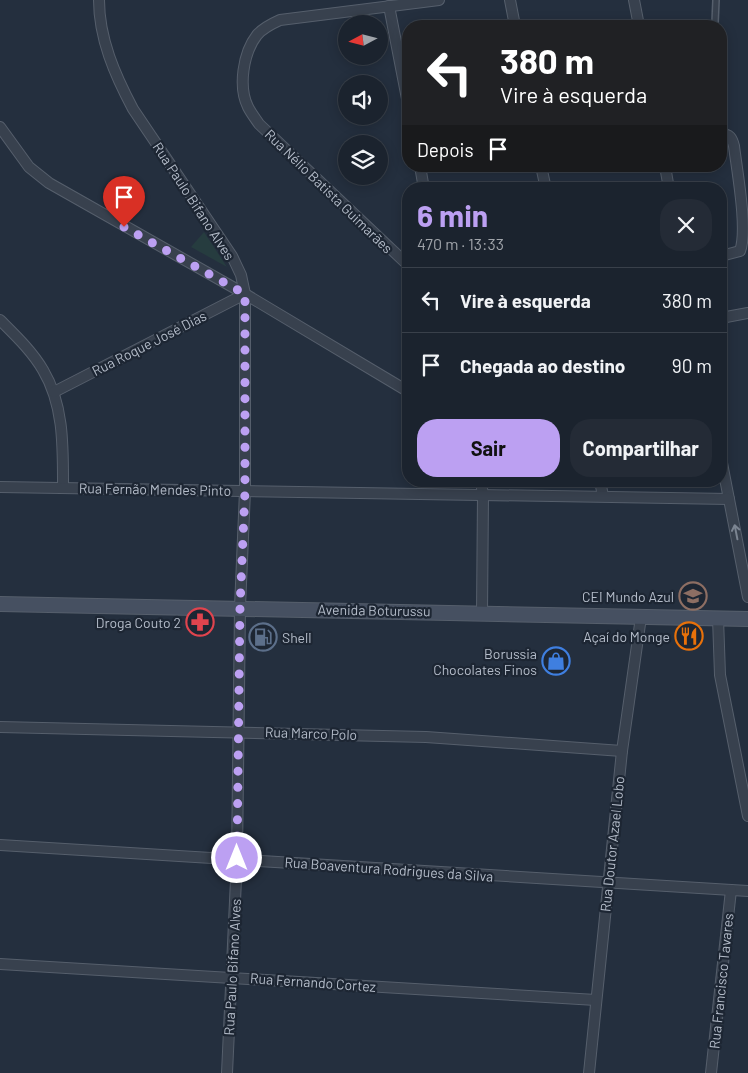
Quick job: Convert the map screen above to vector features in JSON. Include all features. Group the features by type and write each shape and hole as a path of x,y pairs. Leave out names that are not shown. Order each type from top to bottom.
{"main road":[{"name":"Avenida Boturussu","path":"2,602 748,618"}],"street":[{"name":"Rua Paulo Bifano Alves","path":"99,0 101,30 110,62 120,85 133,109 232,256 241,275 245,294 245,491 240,607 237,858 227,1073"},
{"name":"Rua Nélio Batista Guimarães","path":"402,259 259,124 247,106 243,85 245,62 257,36 268,26 280,20 439,0"},
{"path":"510,0 514,20"},
{"path":"634,0 638,20"},
{"path":"388,6 402,75"},
{"path":"0,127 29,166 49,183 245,294 402,388"},
{"path":"727,134 734,146 746,224 743,246 740,251 727,254"},
{"name":"Rua Roque José Dias","path":"54,392 245,294"},
{"path":"727,317 748,313"},
{"path":"0,320 33,356 54,392 60,416 63,487"},
{"name":"Rua Fernão Mendes Pinto","path":"0,487 729,499"},
{"path":"482,487 482,613"},
{"path":"601,487 603,496"},
{"path":"727,487 748,598"},
{"name":"Rua Doutor Azael Lobo","path":"589,1073 622,751 641,616"},
{"path":"718,618 720,675 743,768 748,816"},
{"name":"Rua Marco Polo","path":"0,727 238,731 426,737 622,751"},
{"name":"Rua Boaventura Rodrigues da Silva","path":"0,845 237,858 748,891"},
{"name":"Rua Francisco Tavares","path":"711,1073 731,890"},
{"name":"Rua Fernando Cortez","path":"0,964 596,1000"}],"lane":[{"path":"715,20 716,0"}],"green space":[{"path":"204,232 227,267 191,247"}],"place":[{"name":"CEI Mundo Azul","path":"693,596"},
{"name":"Droga Couto 2","path":"200,622"},
{"name":"Açaí do Monge","path":"689,636"},
{"name":"Shell","path":"263,637"},
{"name":"Borussia Chocolates Finos","path":"556,661"}],"route":[{"path":"124,227 245,294 245,491 240,607 237,858"}]}
